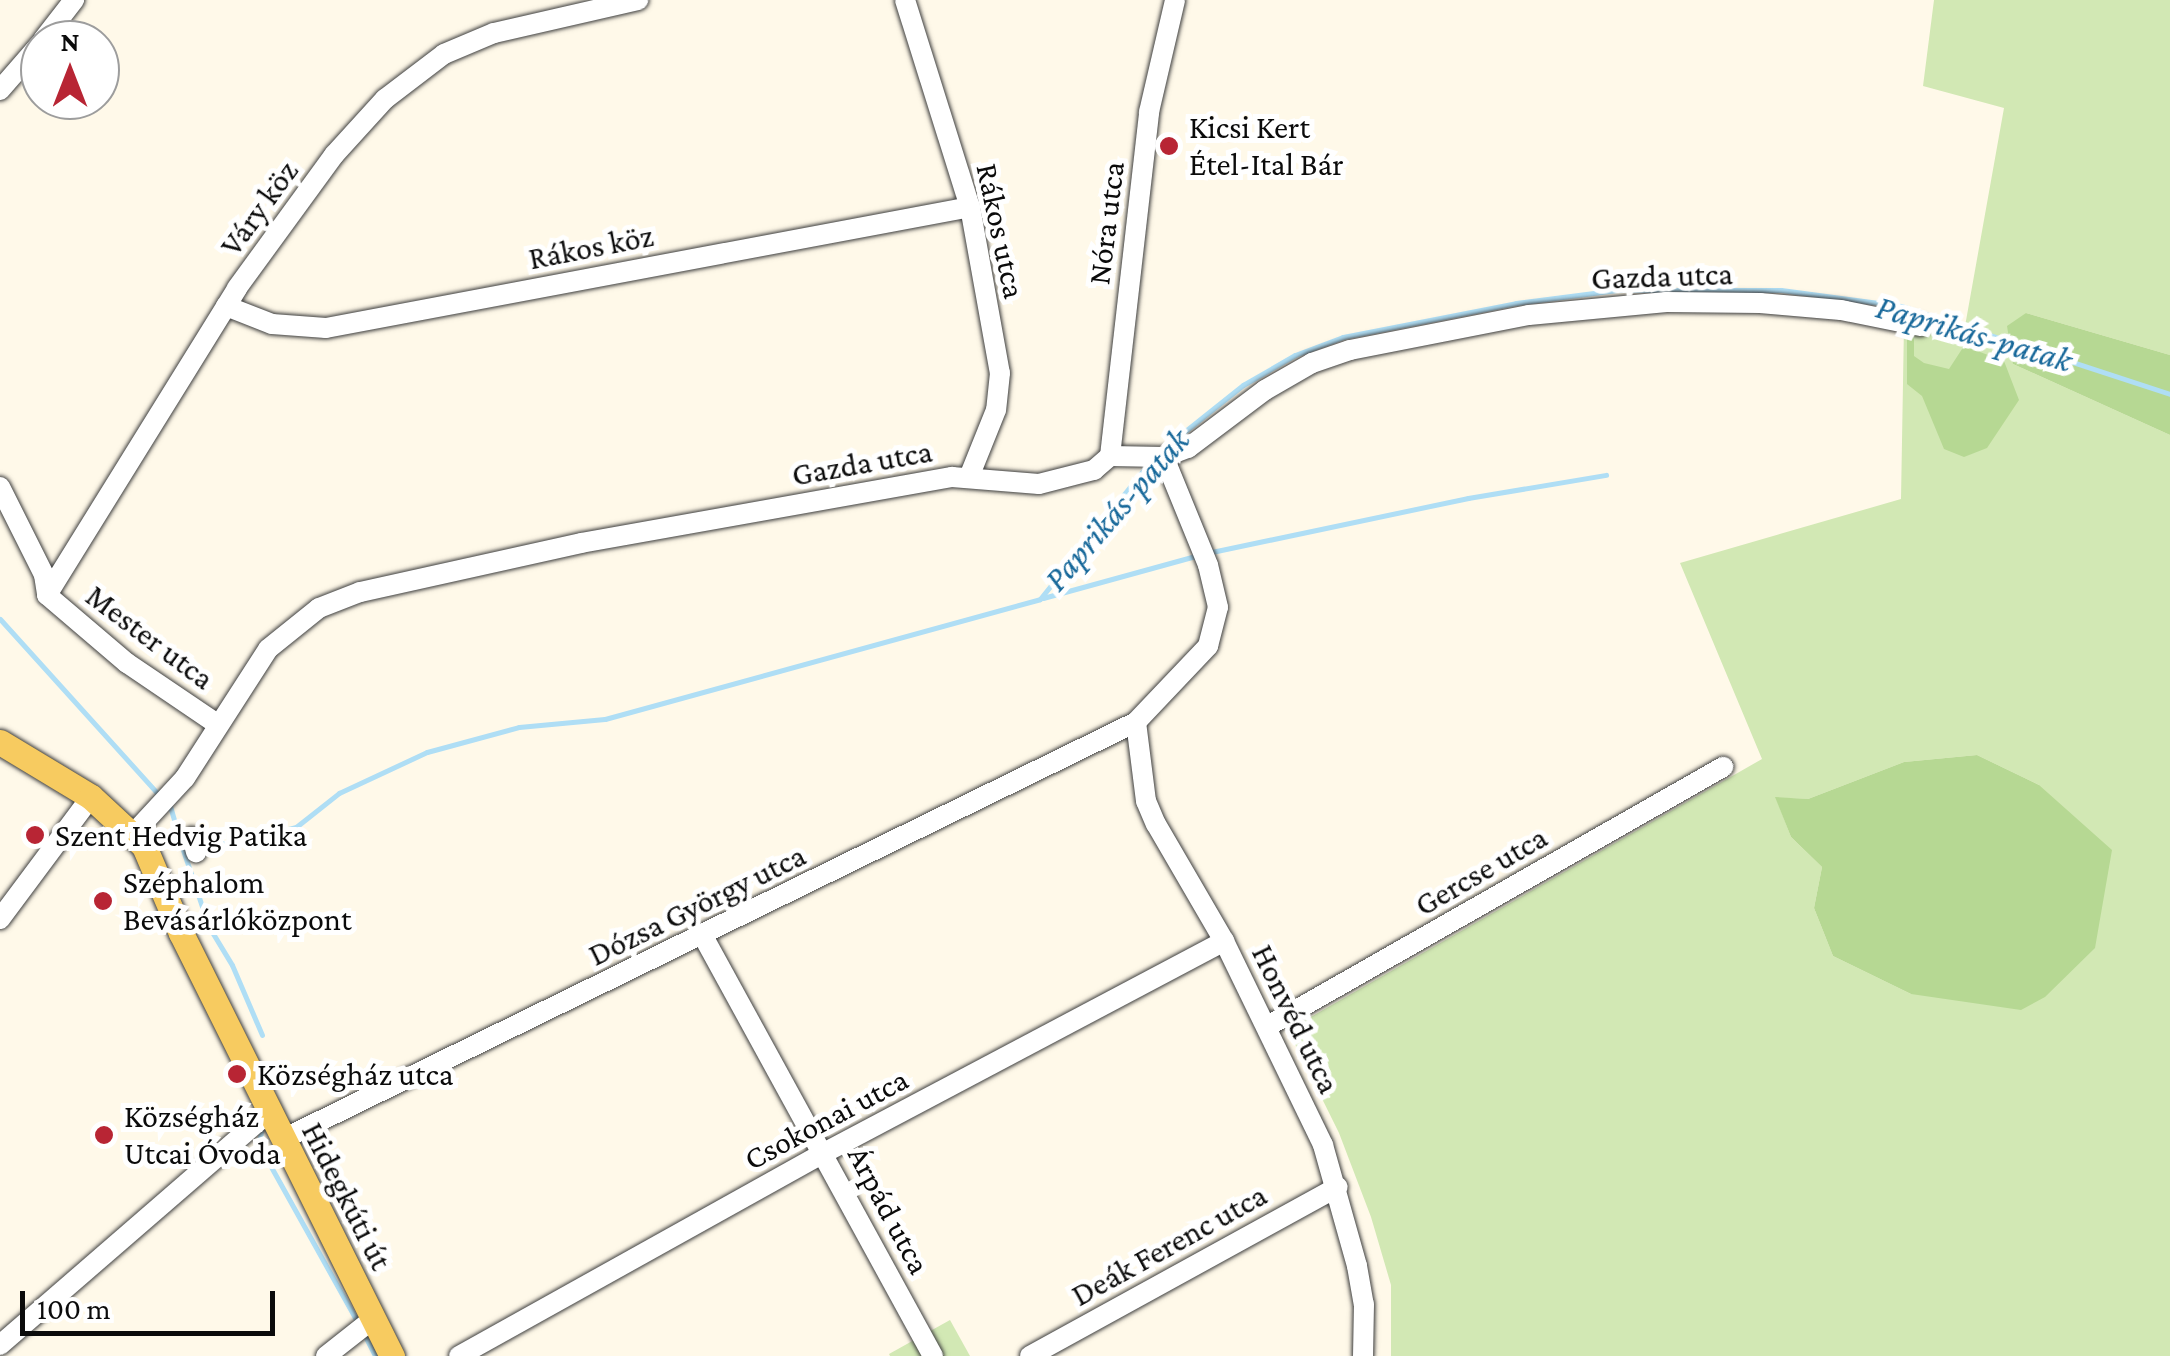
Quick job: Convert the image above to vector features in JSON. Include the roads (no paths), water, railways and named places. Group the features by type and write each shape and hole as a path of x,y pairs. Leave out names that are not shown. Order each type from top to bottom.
{"main road":[{"name":"Hidegkúti út","path":"0,742 92,797 134,832 152,858 181,933 366,1325 392,1356"}],"street":[{"path":"59,20 74,0"},
{"name":"Váry köz","path":"47,595 226,306 334,155 385,99 444,54 494,34 638,0"},
{"name":"Rákos utca","path":"905,0 970,207 1000,392 970,477"},
{"name":"Nóra utca","path":"1110,456 1149,112 1175,0"},
{"path":"0,90 20,67"},
{"name":"Rákos köz","path":"226,306 272,324 326,328 970,207"},
{"name":"Gazda utca","path":"134,832 173,792 268,649 293,625 319,608 360,592 581,543 952,476 1039,484 1084,474 1110,456 1155,457 1188,448 1264,390 1312,363 1350,350 1528,315 1666,302 1760,303 1841,310 1920,326"},
{"path":"1136,722 1208,646 1218,608 1208,564 1155,457"},
{"name":"Mester utca","path":"0,488 44,574 47,595 127,664 217,724"},
{"name":"Dózsa György utca","path":"282,1140 1136,722"},
{"name":"Honvéd utca","path":"1136,722 1146,800 1268,1026 1338,1186 1364,1304 1363,1356"},
{"name":"Gercse utca","path":"1268,1026 1723,767"},
{"path":"0,919 92,797"},
{"name":"Árpád utca","path":"702,936 934,1356"},
{"name":"Csokonai utca","path":"458,1356 824,1153 1224,941"},
{"path":"0,1345 268,1112"},
{"name":"Deák Ferenc utca","path":"1030,1356 1338,1186"},
{"path":"326,1356 366,1325"}],"waterway":[{"name":"Paprikás-patak","path":"1164,448 1243,385 1295,355 1343,337 1516,303 1617,290 1781,290 1901,306 2170,394"},
{"name":"Paprikás-patak","path":"198,845 239,842 296,827 339,793 427,752 519,727 605,719 1040,599 1149,463"},
{"path":"1207,553 1468,498 1606,475"},
{"path":"1043,598 1196,556"},
{"name":"Paprikás-patak","path":"0,619 162,798"},
{"name":"Paprikás-patak","path":"170,806 182,847 187,846"},
{"path":"182,847 209,927 232,965 262,1035"},
{"path":"261,1132 259,1142 265,1156 358,1323"},
{"path":"363,1332 375,1356"}],"place":[{"name":"Kicsi Kert Étel-Ital Bár","path":"1169,146"},
{"name":"Szent Hedvig Patika","path":"35,835"},
{"name":"Széphalom Bevásárlóközpont","path":"103,901"},
{"name":"Községház utca","path":"237,1074"},
{"name":"Községház Utcai Óvoda","path":"104,1135"}]}
